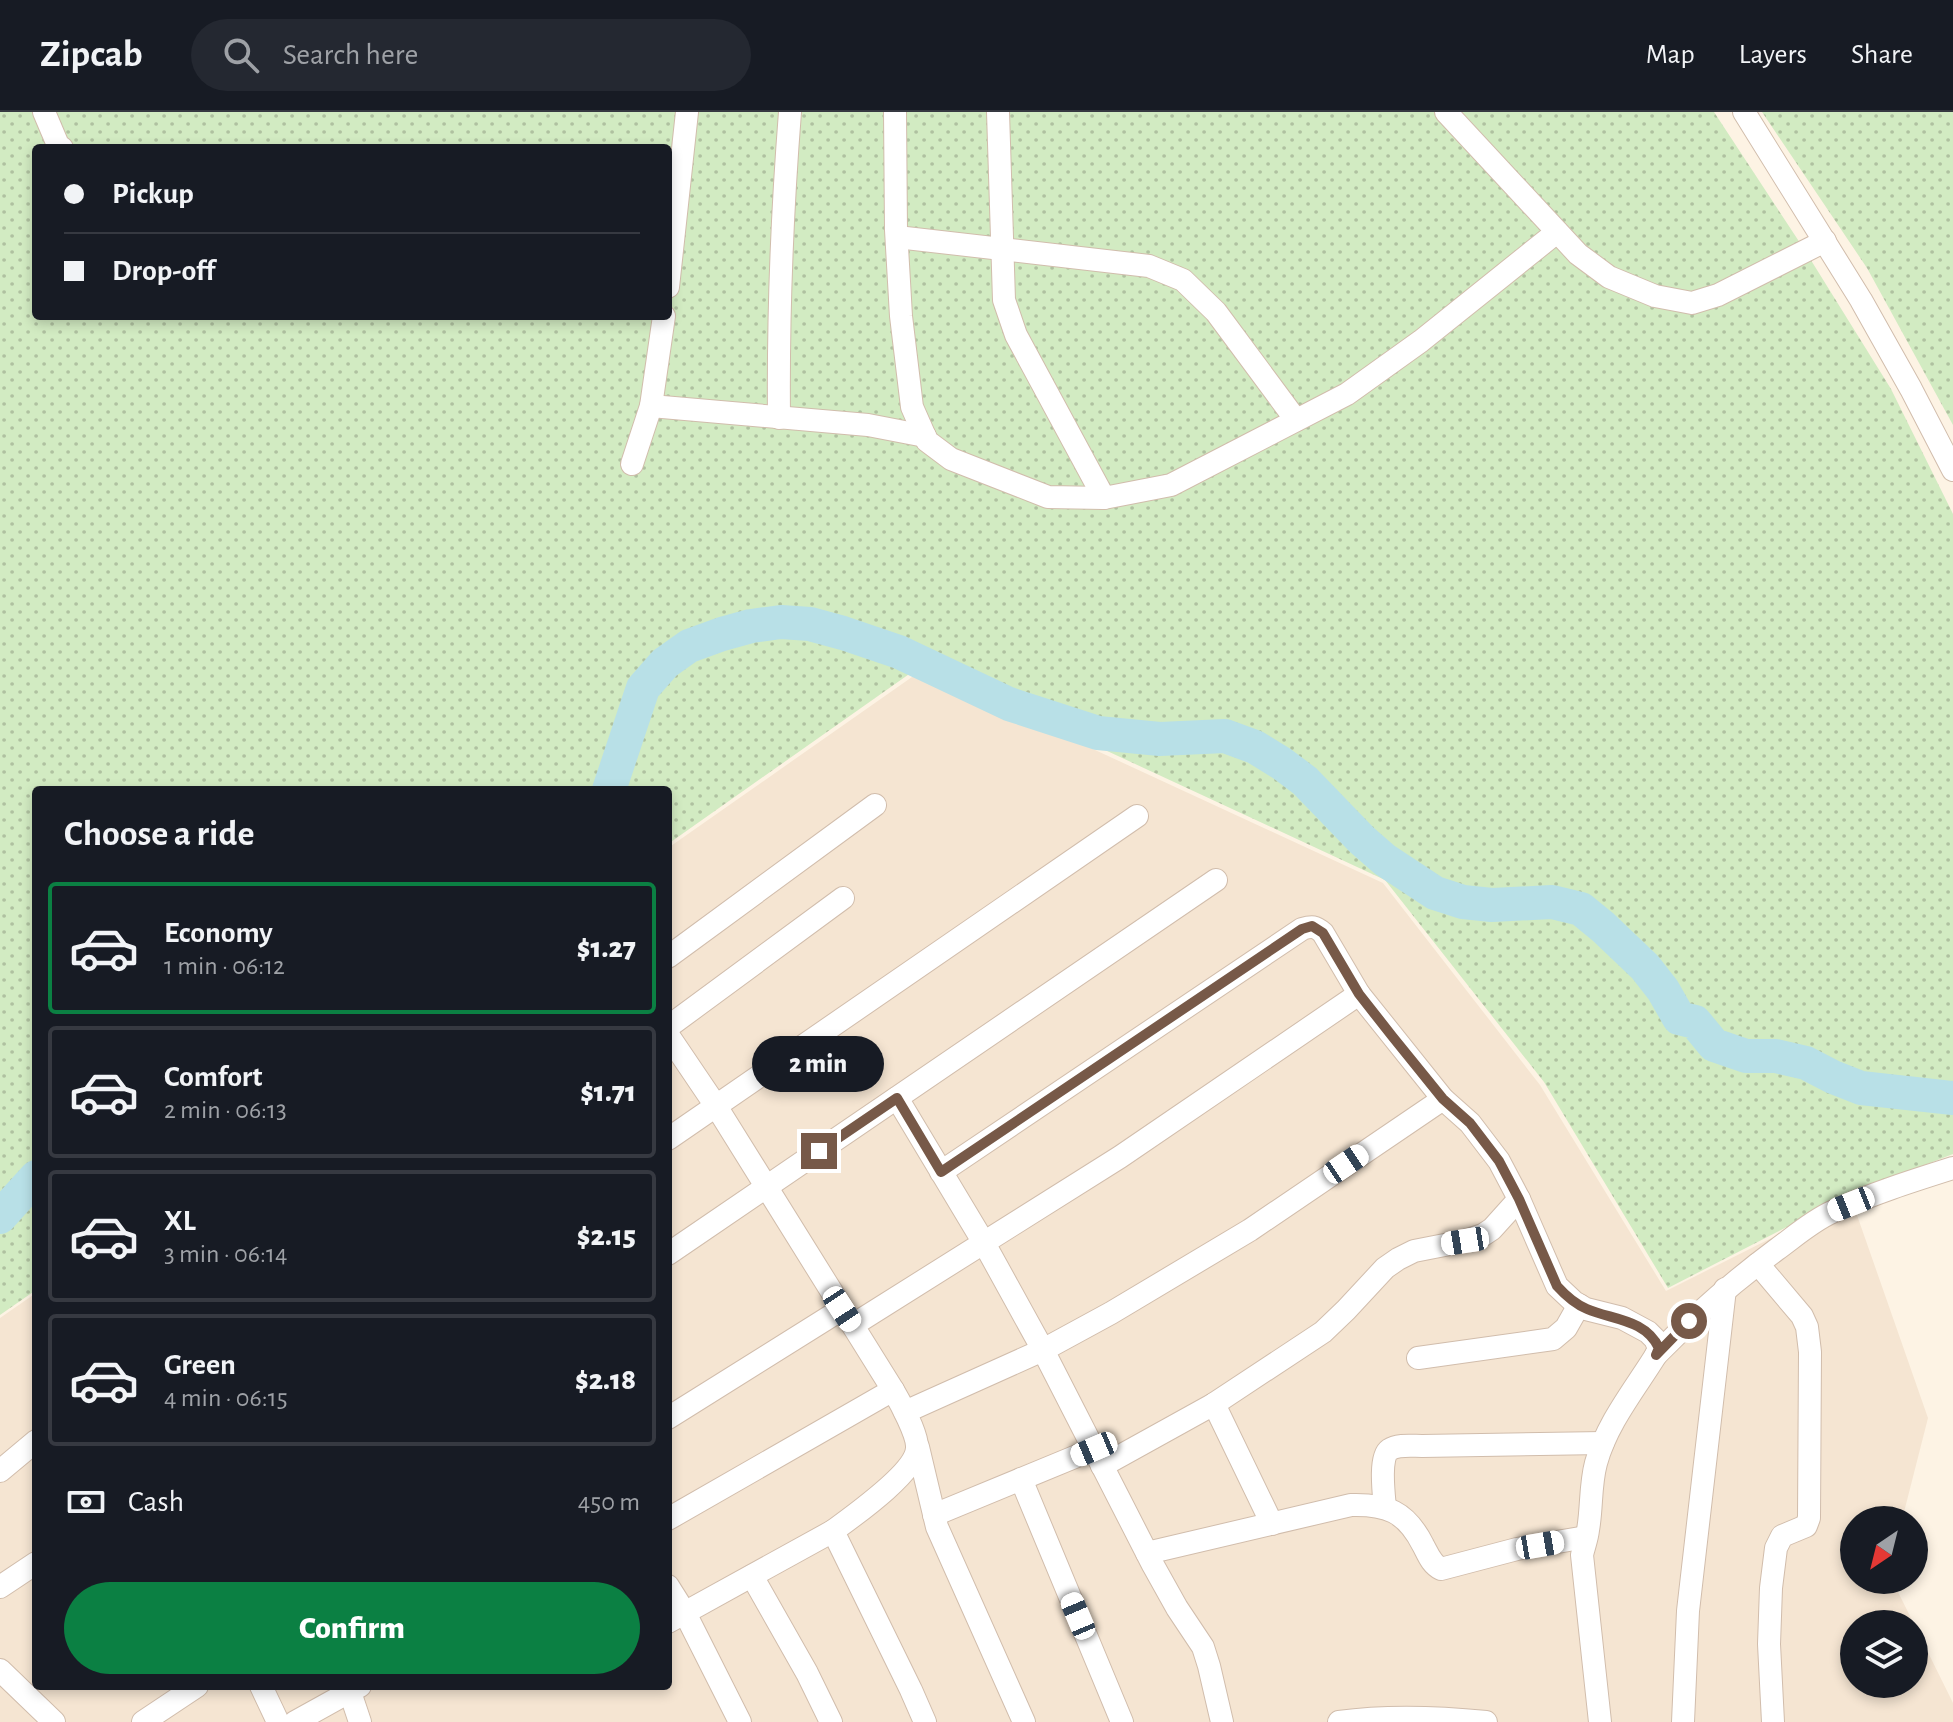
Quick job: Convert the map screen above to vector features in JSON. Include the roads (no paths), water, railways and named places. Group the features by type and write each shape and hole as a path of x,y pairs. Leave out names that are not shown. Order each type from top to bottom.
{"street":[{"path":"44,112 58,144"},
{"path":"672,250 687,112"},
{"path":"779,418 778,339 790,112"},
{"path":"895,112 901,316 912,407 927,441 951,459 1048,497 1104,498 1171,485 1347,394 1421,341 1557,232"},
{"path":"998,112 1004,300 1016,335 1104,498"},
{"path":"1446,112 1578,254 1609,277 1655,296 1692,303 1718,295 1825,241"},
{"path":"1744,112 1825,241 1904,376 1953,470"},
{"path":"897,237 1149,266 1183,280 1216,312 1296,420"},
{"path":"632,464 651,406 663,320"},
{"path":"651,406 868,425 925,436"},
{"path":"672,954 875,805"},
{"path":"672,1136 1137,816"},
{"path":"672,1251 1216,880"},
{"path":"672,1024 843,898"},
{"path":"941,1172 1302,929 1312,926 1323,933 1359,994 1443,1099 1470,1123 1499,1161 1557,1286 1579,1305 1622,1318 1648,1332 1659,1348 1617,1415 1596,1463 1582,1555 1600,1722"},
{"path":"672,1416 984,1243 1120,1157 1359,994"},
{"path":"672,1041 767,1187 905,1412 918,1447 946,1550 1024,1722"},
{"path":"897,1098 984,1243 1043,1350 1147,1553 1203,1647 1222,1722"},
{"path":"905,1412 1043,1350 1111,1313 1250,1230 1443,1099"},
{"path":"1656,1355 1725,1289 1804,1229 1830,1213 1953,1168"},
{"path":"934,1515 1021,1479 1098,1457 1214,1404 1323,1332 1385,1268 1398,1259 1414,1251 1483,1235 1519,1199"},
{"path":"1758,1264 1802,1316 1807,1327 1810,1352 1809,1518 1806,1526 1782,1536 1776,1548 1769,1644 1773,1722"},
{"path":"1683,1722 1690,1599 1725,1289"},
{"path":"1418,1358 1553,1339 1566,1328 1579,1305"},
{"path":"672,1517 893,1390"},
{"path":"1214,1404 1272,1524"},
{"path":"1385,1508 1383,1458 1394,1448 1603,1443"},
{"path":"0,1471 32,1444"},
{"path":"734,1720 676,1617 833,1531 889,1486 912,1462 918,1447"},
{"path":"1021,1479 1122,1722"},
{"path":"1147,1553 1351,1505 1371,1505 1395,1511 1416,1531 1433,1564 1441,1569 1517,1549 1586,1537"},
{"path":"833,1531 925,1722"},
{"path":"0,1587 32,1566"},
{"path":"752,1576 831,1722"},
{"path":"16,1684 54,1722"},
{"path":"143,1722 191,1690"},
{"path":"263,1690 278,1722"},
{"path":"295,1722 353,1690"},
{"path":"355,1690 360,1722"},
{"path":"1339,1722 1442,1717 1486,1722"}],"waterway":[{"path":"610,786 643,688 665,663 689,646 751,626 781,622 810,624 899,652 1009,704 1098,733 1160,739 1225,736 1255,747 1305,781 1385,860 1435,893 1463,902 1492,905 1552,902 1581,909 1645,967 1679,1018 1695,1022 1714,1045 1746,1056 1776,1056 1806,1063 1861,1088 1953,1098"},
{"path":"0,1217 32,1181"}]}
